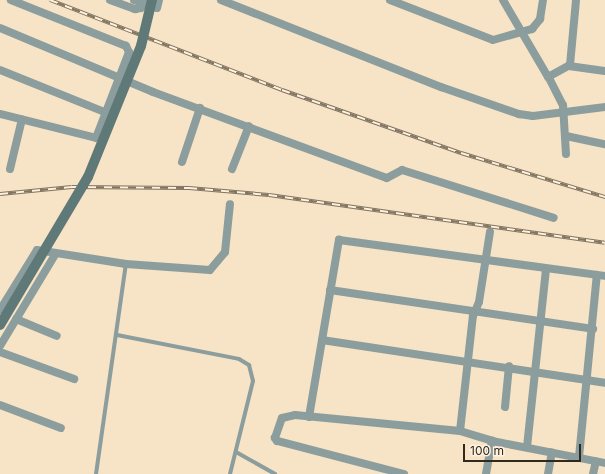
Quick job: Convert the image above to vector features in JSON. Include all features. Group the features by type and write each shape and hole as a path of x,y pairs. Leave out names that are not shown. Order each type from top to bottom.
{"main road":[{"path":"0,325 88,177 141,46 147,1"}],"street":[{"path":"0,114 94,139 99,136 129,52 126,46 11,0"},
{"path":"110,0 132,9 141,8 147,1"},
{"path":"134,0 147,1 158,8 159,0"},
{"path":"221,0 441,87 519,114 564,112 605,107"},
{"path":"390,0 488,39 504,39 524,33 540,19 543,0"},
{"path":"503,0 559,94 564,112 566,154"},
{"path":"569,66 576,0"},
{"path":"0,28 120,77 387,178 402,170 554,218"},
{"path":"548,76 569,66 605,71"},
{"path":"0,70 108,113"},
{"path":"182,162 200,108"},
{"path":"10,169 22,119"},
{"path":"232,169 249,126"},
{"path":"566,136 605,144"},
{"path":"0,310 37,250 55,255 126,264 210,270 226,252 230,204"},
{"path":"460,431 467,360 490,232"},
{"path":"309,417 336,245 342,239 601,276 593,329 579,457"},
{"path":"0,346 55,255"},
{"path":"528,447 546,269"},
{"path":"330,290 593,329"},
{"path":"16,319 56,336"},
{"path":"322,340 509,366 605,383"},
{"path":"0,352 74,379"},
{"path":"505,407 509,366"},
{"path":"0,405 61,428"},
{"path":"404,474 295,448 276,440 283,417 309,417 460,431 492,441 605,463"},
{"path":"486,474 492,441"},
{"path":"548,474 552,452"},
{"path":"593,474 596,461"}],"lane":[{"path":"96,474 126,264"},
{"path":"117,335 247,363 253,381 230,474"},
{"path":"236,452 275,474"}],"railway":[{"path":"50,0 282,90 461,153 605,197"},
{"path":"0,194 72,187 189,188 269,195 605,243"}]}
